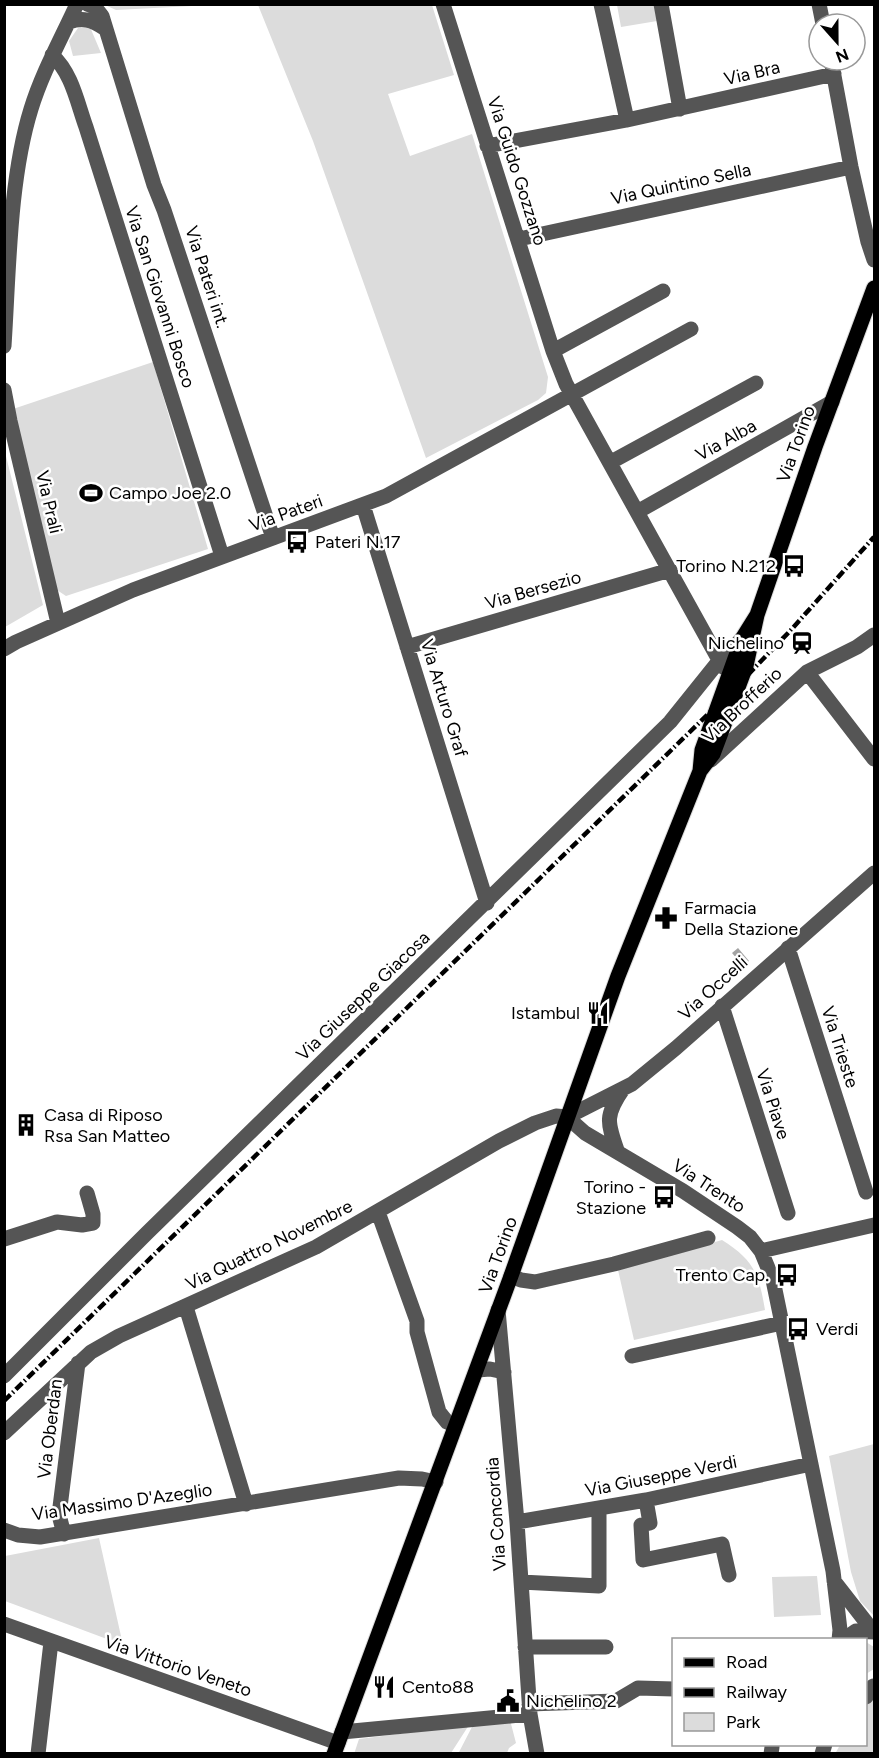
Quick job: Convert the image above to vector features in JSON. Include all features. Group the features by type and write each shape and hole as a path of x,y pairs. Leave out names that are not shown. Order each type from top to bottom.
{"main road":[{"name":"Via Torino","path":"699,771 722,743 753,642 757,615 815,447 874,288"},
{"name":"Via Torino","path":"338,1743 436,1482 454,1425 477,1370 618,976 699,771 702,750 728,675 742,639 757,615"}],"street":[{"path":"4,346 7,254 18,169 28,119 52,55 77,4"},
{"name":"Via Pateri int.","path":"87,4 94,7 102,16 154,185 273,538"},
{"name":"Via Guido Gozzano","path":"443,4 553,351 571,394 728,675"},
{"path":"601,4 627,120"},
{"path":"661,4 680,109"},
{"path":"69,22 80,18 94,21 104,28"},
{"name":"Via San Giovanni Bosco","path":"52,55 68,75 86,127 222,556"},
{"name":"Via Bra","path":"487,146 680,109 814,72"},
{"path":"833,72 851,167 874,260"},
{"name":"Via Quintino Sella","path":"519,239 851,167"},
{"path":"553,351 663,291"},
{"path":"571,394 691,329"},
{"path":"611,462 756,383"},
{"name":"Via Prali","path":"4,390 58,623"},
{"name":"Via Pateri","path":"4,649 132,590 386,496 571,394"},
{"name":"Via Alba","path":"637,512 832,402"},
{"name":"Via Arturo Graf","path":"363,505 487,903"},
{"name":"Via Bersezio","path":"407,647 670,570"},
{"name":"Via Brofferio","path":"722,743 807,672 857,647 874,635"},
{"name":"Via Giuseppe Giacosa","path":"4,1376 147,1233 670,722 719,661 742,639"},
{"path":"807,672 874,759"},
{"name":"Via Occelli","path":"567,1117 624,1088 676,1048 874,873"},
{"name":"Via Trieste","path":"788,948 866,1192"},
{"name":"Via Piave","path":"722,1006 788,1213"},
{"path":"617,1150 609,1128 610,1112 624,1088"},
{"name":"Via Quattro Novembre","path":"4,1433 91,1352 119,1336 316,1247 499,1141 535,1123 556,1116 567,1117"},
{"name":"Via Trento","path":"567,1117 585,1133 617,1150 737,1227 761,1251 773,1280 811,1464 834,1581 839,1638"},
{"path":"4,1239 57,1222 82,1225 93,1223 93,1214 87,1194"},
{"path":"378,1212 417,1321 417,1332 439,1412 447,1422 454,1425"},
{"path":"761,1251 874,1225"},
{"path":"511,1276 535,1282 614,1264 708,1238"},
{"name":"Via Massimo D'Azeglio","path":"186,1307 246,1504"},
{"name":"Via Concordia","path":"498,1310 517,1522 529,1709 537,1754"},
{"path":"632,1356 782,1323"},
{"name":"Via Oberdan","path":"64,1534 59,1515 78,1364"},
{"path":"477,1370 490,1369 504,1372"},
{"name":"Via Giuseppe Verdi","path":"517,1522 646,1500 811,1464"},
{"name":"Via Massimo D'Azeglio","path":"4,1530 18,1535 40,1537 399,1478 436,1482"},
{"path":"646,1500 650,1523 641,1525 643,1560 722,1544 729,1575"},
{"path":"521,1582 599,1586 599,1509"},
{"name":"Via Trento","path":"834,1581 874,1631"},
{"name":"Via Vittorio Veneto","path":"4,1624 338,1743"},
{"path":"846,1638 856,1631 874,1631"},
{"path":"38,1754 51,1642"},
{"path":"525,1647 606,1647"},
{"path":"338,1743 529,1709 616,1701 638,1688 672,1689"}],"green space":[{"path":"105,5 211,5 116,10"},
{"path":"258,5 432,5 454,75 388,94 410,156 472,134 548,377 546,393 538,400 426,458 313,141"},
{"path":"617,5 654,5 657,21 621,27"},
{"path":"90,27 101,53 73,56 69,41 78,28"},
{"name":"Campo Joe 2.0","path":"153,362 208,549 66,596 57,590 13,409"},
{"path":"4,448 43,605 5,627 4,627"},
{"path":"722,1240 741,1254 753,1269 765,1310 634,1340 618,1270"},
{"path":"874,1444 874,1616 860,1601 851,1572 829,1456"},
{"path":"99,1538 123,1645 5,1601 5,1556"},
{"path":"817,1576 821,1615 774,1617 772,1577"},
{"path":"867,1643 874,1647 874,1669 867,1673"},
{"path":"874,1696 874,1753 835,1754 839,1746 867,1746 867,1700"},
{"path":"510,1720 516,1743 509,1748 507,1753 458,1754 473,1725"},
{"path":"469,1725 451,1753 354,1754 359,1739"}],"shaded area":[{"path":"738,948 749,961 743,966 732,953"}],"railway":[{"path":"4,1401 739,684 874,537"}],"place":[{"name":"Campo Joe 2.0","path":"91,493"},
{"name":"Pateri N.17","path":"297,542"},
{"name":"Torino N.212","path":"794,566"},
{"name":"Nichelino","path":"802,643"},
{"name":"Farmacia Della Stazione","path":"666,918"},
{"name":"Istambul","path":"598,1013"},
{"name":"Casa di Riposo Rsa San Matteo","path":"26,1125"},
{"name":"Torino - Stazione","path":"664,1197"},
{"name":"Trento Cap.","path":"787,1275"},
{"name":"Verdi","path":"798,1329"},
{"name":"Cento88","path":"384,1687"},
{"name":"Nichelino 2","path":"508,1701"}]}
